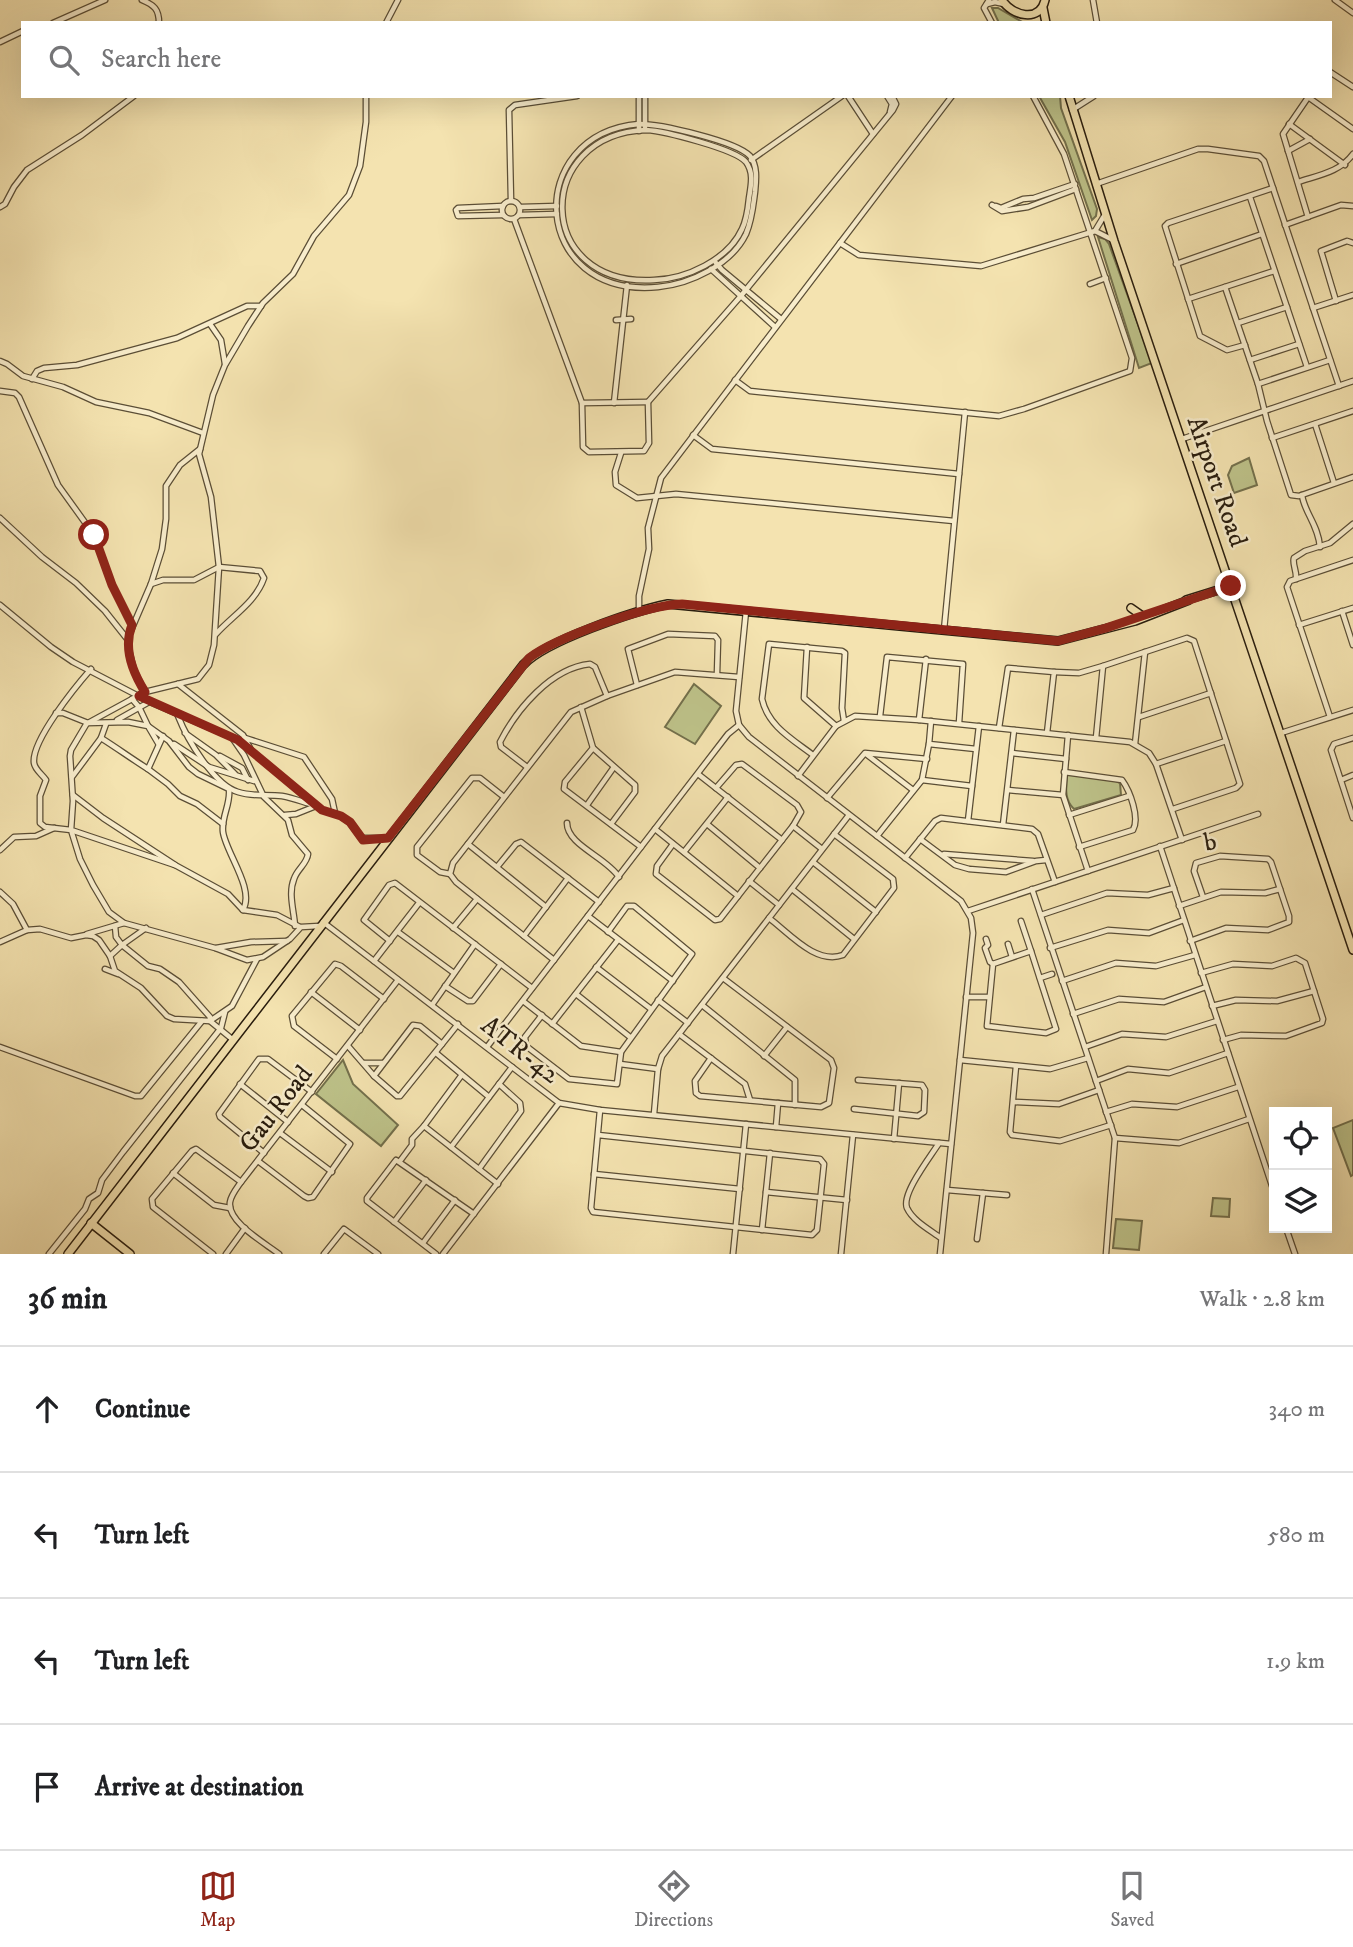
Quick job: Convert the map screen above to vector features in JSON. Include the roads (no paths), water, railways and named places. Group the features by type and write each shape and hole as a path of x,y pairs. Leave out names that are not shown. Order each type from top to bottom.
{"main road":[{"path":"1003,2 1010,10 1035,21"},
{"path":"1021,15 1035,13 1044,4"},
{"name":"Airport Road","path":"1069,102 1353,950"},
{"path":"1106,628 1231,586"},
{"path":"68,1254 529,658 557,642 653,607 682,604 1058,641 1135,621 1189,600"},
{"path":"1128,619 1131,609 1141,615"},
{"path":"90,1223 130,1254"},
{"path":"83,1233 91,1229 101,1231"}],"street":[{"path":"58,21 105,0"},
{"path":"142,0 151,2 159,14 159,21"},
{"path":"387,21 398,0"},
{"path":"1093,0 1097,21"},
{"path":"1335,0 1353,13"},
{"path":"991,21 986,13 987,2 1003,2"},
{"path":"0,42 21,32"},
{"path":"1332,73 1353,87"},
{"path":"0,206 5,204 27,170 82,135 131,98"},
{"path":"301,927 287,941 257,959 247,960 215,948 124,923 109,912 79,859 71,830 71,750 87,723 145,692 191,682 206,671 214,652 219,567 211,497 200,460 203,433 225,365 261,306 293,274 314,236 349,195 360,166 366,122 366,98"},
{"path":"511,201 509,110 515,105 563,98"},
{"path":"639,98 639,131"},
{"path":"645,98 645,127"},
{"path":"747,164 839,98"},
{"path":"849,98 873,134"},
{"path":"514,219 582,403 584,450 589,453 644,451 648,447 648,402 740,297 890,113 895,106 891,98"},
{"path":"639,612 639,596 649,549 648,527 660,478 950,98"},
{"path":"735,380 750,391 1003,415 1130,371 1132,358 1093,232 1061,146 1034,98"},
{"path":"1307,98 1283,134 1308,217"},
{"path":"1309,98 1353,129"},
{"path":"639,124 737,155 751,171 746,219 734,241 710,269 676,284 627,287 608,282 580,265 563,241 558,214 561,180 575,156 588,144 611,130 639,124"},
{"path":"1289,124 1345,165"},
{"path":"558,206 569,176 582,157 609,138 645,127 664,125 740,149 752,159 756,178 750,225 738,246 715,262 672,278 627,280 608,275 586,261 570,241 558,214"},
{"path":"1288,151 1310,139"},
{"path":"1096,184 1204,148 1259,156 1264,161 1339,386"},
{"path":"1298,182 1345,165 1353,153"},
{"path":"992,204 1002,212 1024,208 1076,187"},
{"path":"1245,345 1228,350 1202,337 1176,264 1166,225 1273,188"},
{"path":"1250,197 1307,368"},
{"path":"558,206 520,206 511,201 503,206 456,210 458,216 503,215 508,219 519,215 558,214"},
{"path":"1285,225 1341,205 1353,206"},
{"path":"503,206 503,215"},
{"path":"519,215 520,206"},
{"path":"1093,232 1106,212"},
{"path":"840,243 859,255 981,266 1093,232 1107,235 1114,241"},
{"path":"1176,264 1262,234"},
{"path":"1336,301 1321,251 1347,241 1353,243"},
{"path":"715,262 781,319"},
{"path":"706,264 775,327"},
{"path":"1188,299 1274,271"},
{"path":"1090,284 1106,278"},
{"path":"614,403 627,280"},
{"path":"1225,287 1258,384 1291,495 1302,495 1353,477"},
{"path":"1313,308 1353,295"},
{"path":"32,379 37,371 44,368 68,366 117,355 177,338 247,306 261,306"},
{"path":"1238,323 1287,307"},
{"path":"615,320 631,319"},
{"path":"210,324 221,340 225,365"},
{"path":"1250,360 1299,344"},
{"path":"1258,384 1330,360"},
{"path":"0,361 32,379 63,387 102,404 149,413 203,433"},
{"path":"1182,439 1353,381"},
{"path":"0,391 15,393 19,397 58,485 94,535 112,585 132,625"},
{"path":"582,403 648,402"},
{"path":"1272,438 1353,411"},
{"path":"944,630 965,412"},
{"path":"1315,424 1334,483"},
{"path":"693,435 712,449 959,474"},
{"path":"145,692 134,670 129,640 132,625 151,584 166,528 166,486 180,465 200,449"},
{"path":"621,452 615,472 617,487 637,498 676,494 954,521"},
{"path":"1302,495 1304,507 1316,527 1320,547"},
{"path":"0,518 42,557 76,583 105,611 129,640"},
{"path":"1296,579 1294,558 1335,540 1346,527 1353,524"},
{"path":"1330,717 1287,587 1288,583 1296,579 1353,560"},
{"path":"151,584 163,580 194,580 219,567 257,569 264,578 245,606 214,638"},
{"path":"0,605 73,662 150,702 232,737 322,810 350,822 363,840 388,838"},
{"path":"1299,625 1353,608"},
{"path":"746,610 736,711 739,725 749,737 798,776 961,901 968,911 973,933 940,1254"},
{"path":"1342,611 1353,645"},
{"path":"637,685 627,654 628,649 668,634 717,638 718,674"},
{"path":"999,728 1006,670 1012,668 1079,673 1191,638 1241,780 1238,787 1172,809"},
{"path":"813,755 772,723 762,699 769,644 845,653 842,708 844,721"},
{"path":"807,647 804,698 836,726"},
{"path":"1135,744 1145,652"},
{"path":"880,716 887,657 926,659 963,663 959,723"},
{"path":"919,720 926,659"},
{"path":"527,767 501,747 500,742 540,687 552,678 590,664 595,667 607,696"},
{"path":"1096,738 1103,666"},
{"path":"90,669 56,713 33,762 46,780 40,796 40,823 45,828 71,830 175,865"},
{"path":"450,874 453,863 527,767 567,716 580,707 680,671 739,677"},
{"path":"1047,733 1054,672"},
{"path":"177,684 245,738 304,757 332,799 335,814"},
{"path":"1139,717 1211,693"},
{"path":"132,699 158,743"},
{"path":"115,722 150,702"},
{"path":"580,707 593,748 634,784 636,790 611,824"},
{"path":"1280,733 1353,710"},
{"path":"56,713 63,713 87,723 115,722 148,726 209,766 255,782"},
{"path":"178,715 185,733 229,789 230,797 223,824 224,836 245,893 243,910"},
{"path":"798,776 836,726 855,716 959,723 1135,744 1149,753 1156,764 1182,840"},
{"path":"877,836 922,780 931,721"},
{"path":"72,777 101,738 106,724"},
{"path":"487,1047 728,734 739,725"},
{"path":"968,821 979,726"},
{"path":"1003,825 1014,730"},
{"path":"185,733 242,768 248,780"},
{"path":"1068,735 1063,795 1088,871"},
{"path":"148,769 163,736"},
{"path":"232,737 244,755 264,797 284,816 292,835 305,848 308,857 292,884 295,926"},
{"path":"101,738 223,824"},
{"path":"245,738 252,751"},
{"path":"1353,738 1331,747 1353,818"},
{"path":"169,741 189,767 229,789 264,797 282,796 317,805"},
{"path":"1156,764 1226,741"},
{"path":"929,744 976,749"},
{"path":"593,748 563,787 641,847"},
{"path":"865,753 927,759"},
{"path":"827,798 865,753"},
{"path":"865,753 913,790"},
{"path":"1012,753 1066,760"},
{"path":"216,754 238,777"},
{"path":"673,844 657,866 656,874 715,920 722,917 800,814 800,808 742,764 736,765 716,788"},
{"path":"587,805 614,767"},
{"path":"1064,772 1117,779 1125,783 1136,821 1133,830 1079,847"},
{"path":"698,774 782,840"},
{"path":"1341,780 1353,775"},
{"path":"504,797 480,778 472,778 417,847 417,855 440,872 450,874 554,960"},
{"path":"922,780 972,786"},
{"path":"1008,790 1063,795"},
{"path":"73,794 103,818 175,865 228,894 243,910 277,915 295,926 321,924"},
{"path":"1069,815 1129,796"},
{"path":"684,852 728,797"},
{"path":"284,816 317,805"},
{"path":"968,911 1258,814"},
{"path":"654,1114 658,1069 662,1056 849,815"},
{"path":"905,858 937,818 1035,830 1055,882"},
{"path":"566,823 566,828 573,838 611,865 619,877"},
{"path":"707,824 760,868"},
{"path":"793,826 822,849"},
{"path":"0,850 14,837 36,836 54,828"},
{"path":"655,829 738,896"},
{"path":"769,918 820,956 841,956 876,912 894,888 893,879 834,834"},
{"path":"920,839 961,868 1001,872 1036,861"},
{"path":"497,867 516,844 521,842 599,902"},
{"path":"468,844 546,907"},
{"path":"1160,846 1269,1177"},
{"path":"943,854 1046,860"},
{"name":"b","path":"1203,897 1194,871 1196,863 1220,856 1268,859 1280,889"},
{"path":"813,862 876,912"},
{"path":"524,936 568,878"},
{"path":"749,881 779,905"},
{"path":"390,941 364,920 389,885 398,885 532,988"},
{"path":"1041,915 1107,892 1148,895 1174,888"},
{"path":"792,889 855,939"},
{"path":"1032,889 1115,1138 1106,1254"},
{"path":"1179,906 1221,892 1265,893 1280,889 1289,916 1287,924 1265,930 1230,927 1190,941"},
{"path":"0,892 13,904 27,930"},
{"path":"453,928 477,899"},
{"path":"374,961 419,903"},
{"path":"542,1015 525,1037 525,1044 566,1077 614,1085 619,1081 621,1052 691,956 691,952 634,906 626,906 608,932"},
{"path":"588,916 673,981"},
{"path":"1050,948 1110,929 1149,933 1184,920"},
{"path":"986,939 988,945 985,948 993,964 986,1026 1047,1033 1056,1028 1021,921"},
{"path":"0,942 27,930 40,929 71,938 124,923"},
{"name":"ATR-42","path":"321,924 458,1024 559,1103 600,1110 951,1144"},
{"path":"115,926 116,937 122,945 148,966 160,969 179,982 210,1021"},
{"path":"110,956 146,928"},
{"path":"398,932 454,973"},
{"path":"86,934 99,940 118,974"},
{"path":"552,1024 618,940"},
{"path":"215,948 251,942 287,941"},
{"path":"432,1005 475,944"},
{"path":"1008,944 1012,957"},
{"path":"993,964 1031,951"},
{"path":"1062,981 1116,963 1156,966 1195,955"},
{"path":"1201,973 1233,964 1272,966 1299,958 1306,963 1323,1019 1320,1025 1286,1037 1241,1035 1223,1040"},
{"path":"210,1021 225,1012 239,995 257,959"},
{"path":"247,960 248,977"},
{"path":"337,1059 293,1024 292,1016 332,966 337,964 384,999"},
{"path":"445,986 468,1001 473,1001 501,964"},
{"path":"596,967 651,1009"},
{"path":"105,969 132,981 167,1017 210,1021 232,1040"},
{"path":"1040,978 1052,974"},
{"path":"711,1058 695,1081 696,1093 700,1096 821,1107 828,1103 834,1068 831,1060 723,978"},
{"name":"Gau Road","path":"230,1208 231,1198 241,1182 398,980"},
{"path":"1073,1014 1119,999 1164,1002 1206,987"},
{"path":"1212,1006 1236,1000 1277,1001 1314,991"},
{"path":"311,992 360,1030"},
{"path":"576,994 630,1037"},
{"path":"966,997 989,997"},
{"path":"523,1000 582,1046 621,1052"},
{"path":"658,1000 688,1023"},
{"path":"702,1005 795,1080 796,1105"},
{"path":"49,1254 72,1227 89,1199 97,1193 102,1180 123,1152 220,1028 225,1012"},
{"path":"0,1047 141,1096 203,1020"},
{"path":"1085,1047 1122,1034 1166,1037 1217,1021"},
{"path":"348,1046 374,1076 400,1096 458,1024"},
{"path":"374,1076 413,1025 420,1026 442,1044"},
{"path":"764,1056 787,1027"},
{"path":"679,1034 745,1084 750,1100"},
{"path":"436,1053 489,1097"},
{"path":"1096,1081 1128,1069 1168,1073 1228,1053"},
{"path":"264,1153 220,1117 220,1110 259,1059 264,1057 312,1092"},
{"path":"960,1060 1055,1069 1088,1058"},
{"path":"363,1062 383,1063"},
{"path":"620,1065 658,1069"},
{"path":"1016,1066 1010,1132 1017,1137 1065,1141 1111,1125"},
{"path":"451,1147 512,1067"},
{"path":"400,1161 412,1145 412,1139 461,1076"},
{"path":"854,1109 918,1116 924,1112 925,1088 922,1085 858,1080"},
{"path":"894,1139 899,1083"},
{"path":"240,1084 288,1122"},
{"path":"479,1169 522,1111 520,1103 499,1084"},
{"path":"1106,1112 1132,1104 1177,1107 1238,1087"},
{"path":"1014,1102 1059,1104 1099,1090"},
{"path":"776,1127 778,1102"},
{"path":"443,1254 559,1103"},
{"path":"258,1161 308,1198 313,1197 350,1144 302,1105"},
{"path":"598,1135 823,1161 815,1234 595,1213 591,1209 600,1110"},
{"path":"1115,1138 1179,1143 1249,1119"},
{"path":"733,1254 746,1124"},
{"path":"424,1126 498,1184"},
{"path":"280,1133 332,1172"},
{"path":"841,1254 853,1135"},
{"path":"939,1143 910,1190 906,1203 908,1210 919,1222 942,1239"},
{"path":"213,1254 153,1207 152,1199 196,1149 241,1182"},
{"path":"762,1230 770,1153"},
{"path":"436,1254 369,1203 367,1198 396,1160 474,1214"},
{"path":"173,1173 214,1205 230,1208 245,1228 276,1253"},
{"path":"594,1174 740,1189"},
{"path":"394,1222 426,1180"},
{"path":"947,1190 1007,1195"},
{"path":"766,1192 847,1200"},
{"path":"978,1239 983,1193"},
{"path":"423,1243 455,1200"},
{"path":"226,1254 245,1228"},
{"path":"324,1254 344,1229 378,1254"},
{"path":"1288,1233 1295,1254"}]}
